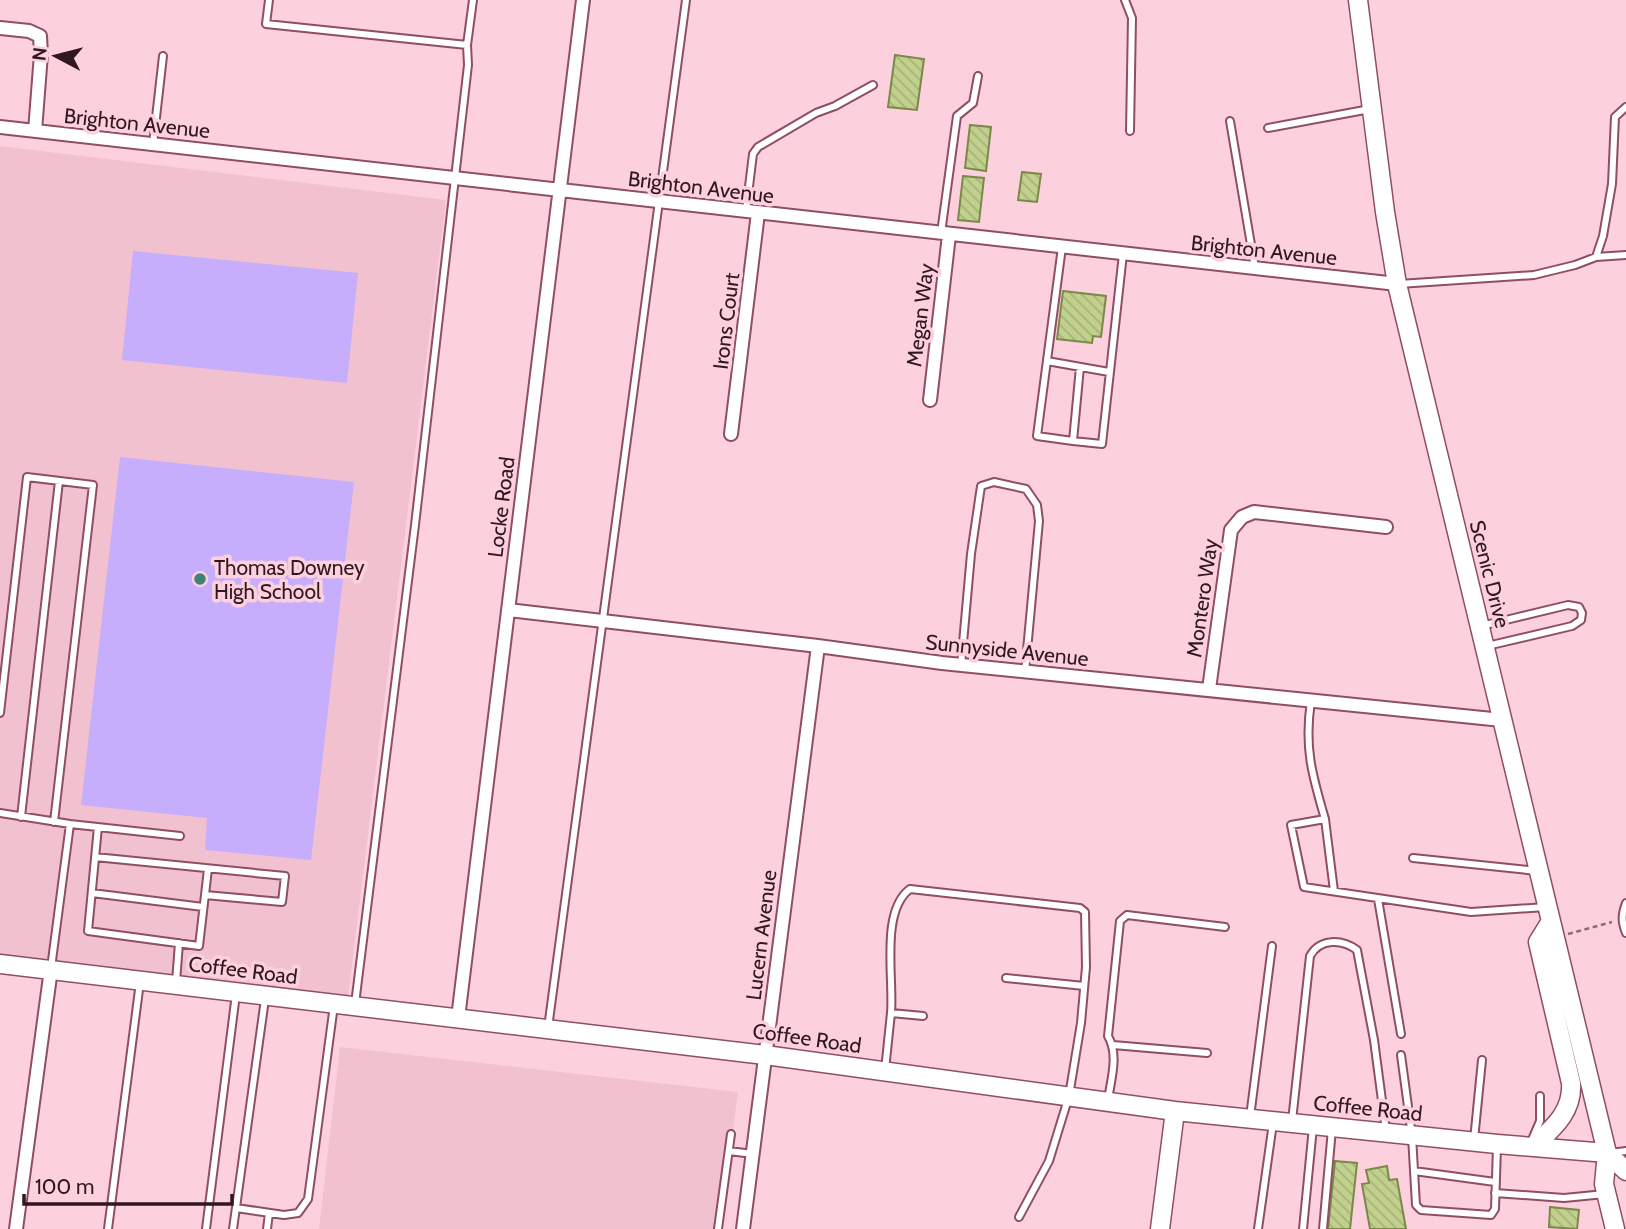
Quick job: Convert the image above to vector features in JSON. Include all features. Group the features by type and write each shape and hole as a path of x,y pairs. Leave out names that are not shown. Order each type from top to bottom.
{"main road":[{"name":"Scenic Drive","path":"1358,0 1397,284 1607,1153 1604,1184 1615,1229"},
{"path":"1531,1147 1559,1121 1572,1094 1538,942 1551,922"},
{"name":"Coffee Road","path":"0,964 765,1055 1175,1111 1607,1153"},
{"path":"1160,1229 1175,1111"},
{"path":"1607,1153 1626,1171"}],"street":[{"name":"Locke Road","path":"458,1018 583,0"},
{"path":"0,28 29,31 40,36 35,131"},
{"name":"Brighton Avenue","path":"0,127 1397,284"},
{"name":"Irons Court","path":"731,434 752,212"},
{"name":"Megan Way","path":"930,400 945,234"},
{"name":"Montero Way","path":"1209,688 1231,530 1242,517 1254,512 1386,527"},
{"name":"Sunnyside Avenue","path":"508,610 961,665 1209,688 1502,720"},
{"name":"Lucern Avenue","path":"743,1229 818,646"},
{"path":"16,1229 51,970"}],"lane":[{"path":"269,0 266,24 467,45"},
{"path":"355,1006 413,539 468,65 467,45 473,0"},
{"path":"548,1029 686,0"},
{"path":"1125,0 1132,18 1129,131"},
{"path":"153,144 163,56"},
{"path":"945,234 957,116 973,103 978,76"},
{"path":"752,212 753,154 758,147 816,113 873,85"},
{"path":"1596,257 1603,236 1612,184 1615,117 1626,107"},
{"path":"1268,128 1372,109"},
{"path":"1230,121 1255,268"},
{"path":"1062,247 1037,436 1073,441 1102,444 1123,254"},
{"path":"1397,284 1534,275 1596,257 1626,255"},
{"path":"1047,361 1109,372"},
{"path":"1073,441 1080,367"},
{"path":"0,713 27,477 93,485 54,822"},
{"path":"21,817 59,481"},
{"path":"961,665 971,554 981,486 994,482 1026,489 1037,505 1039,522 1026,672"},
{"path":"1480,626 1568,605 1578,607 1582,613 1581,620 1572,626 1485,647"},
{"path":"1311,699 1307,727 1309,764 1325,819 1334,891"},
{"path":"0,813 180,836"},
{"path":"1325,819 1291,825 1304,887 1551,922"},
{"path":"51,970 70,824"},
{"path":"99,827 88,931 199,946 208,869"},
{"path":"96,857 285,876 282,902 205,895"},
{"path":"1413,858 1539,871"},
{"path":"885,1072 891,1013 892,931 896,907 902,895 910,889 1080,908 1085,912 1081,1023 1069,1097 1049,1161 1019,1217"},
{"path":"92,893 204,907"},
{"path":"1378,899 1401,1034"},
{"path":"1626,903 1622,919 1626,933"},
{"path":"1107,1102 1114,1054 1108,1036 1121,921 1126,915 1225,927"},
{"path":"1292,1123 1310,956 1315,947 1326,942 1350,945 1357,950 1374,1040 1386,1133"},
{"path":"175,984 179,943"},
{"path":"1250,1119 1272,946"},
{"path":"1006,978 1084,986"},
{"path":"108,1229 141,980"},
{"path":"206,1229 236,992"},
{"path":"233,1229 265,995"},
{"path":"236,1209 298,1213 308,1199 334,1004"},
{"path":"891,1013 923,1016"},
{"path":"1113,1045 1207,1053"},
{"path":"1401,1055 1412,1136 1416,1205 1421,1210 1491,1215 1495,1209 1497,1144"},
{"path":"1474,1142 1482,1060"},
{"path":"1531,1147 1540,1121 1539,1096"},
{"path":"1258,1229 1273,1121"},
{"path":"1303,1229 1313,1125"},
{"path":"1323,1229 1332,1127"},
{"path":"718,1229 731,1134"},
{"path":"1607,1153 1626,1151"},
{"path":"729,1152 752,1154"},
{"path":"1414,1171 1495,1182"},
{"path":"1495,1193 1564,1198 1606,1194"},
{"path":"267,1229 269,1213"}],"path":[{"path":"1551,922 1622,919"},
{"path":"785,1032 789,1033 789,1039"}],"shaded area":[{"name":"Thomas Downey High School","path":"0,146 446,200 348,997 0,957"},
{"path":"133,251 358,273 347,383 122,360"},
{"path":"120,457 354,482 311,860 205,850 207,818 81,805"},
{"path":"340,1047 738,1092 720,1229 319,1229"}],"building":[{"path":"895,55 924,59 917,110 888,107"},
{"path":"970,125 991,127 986,171 965,168"},
{"path":"1022,172 1041,174 1037,202 1018,200"},
{"path":"963,176 984,178 979,222 958,220"},
{"path":"1063,291 1106,296 1101,337 1093,336 1092,343 1057,339"},
{"path":"1335,1161 1357,1163 1350,1229 1328,1229"},
{"path":"1387,1166 1389,1180 1397,1179 1406,1229 1370,1229 1362,1184 1369,1183 1366,1170"},
{"path":"1550,1207 1579,1210 1577,1229 1549,1227"}],"place":[{"name":"Thomas Downey High School","path":"200,579"}]}
